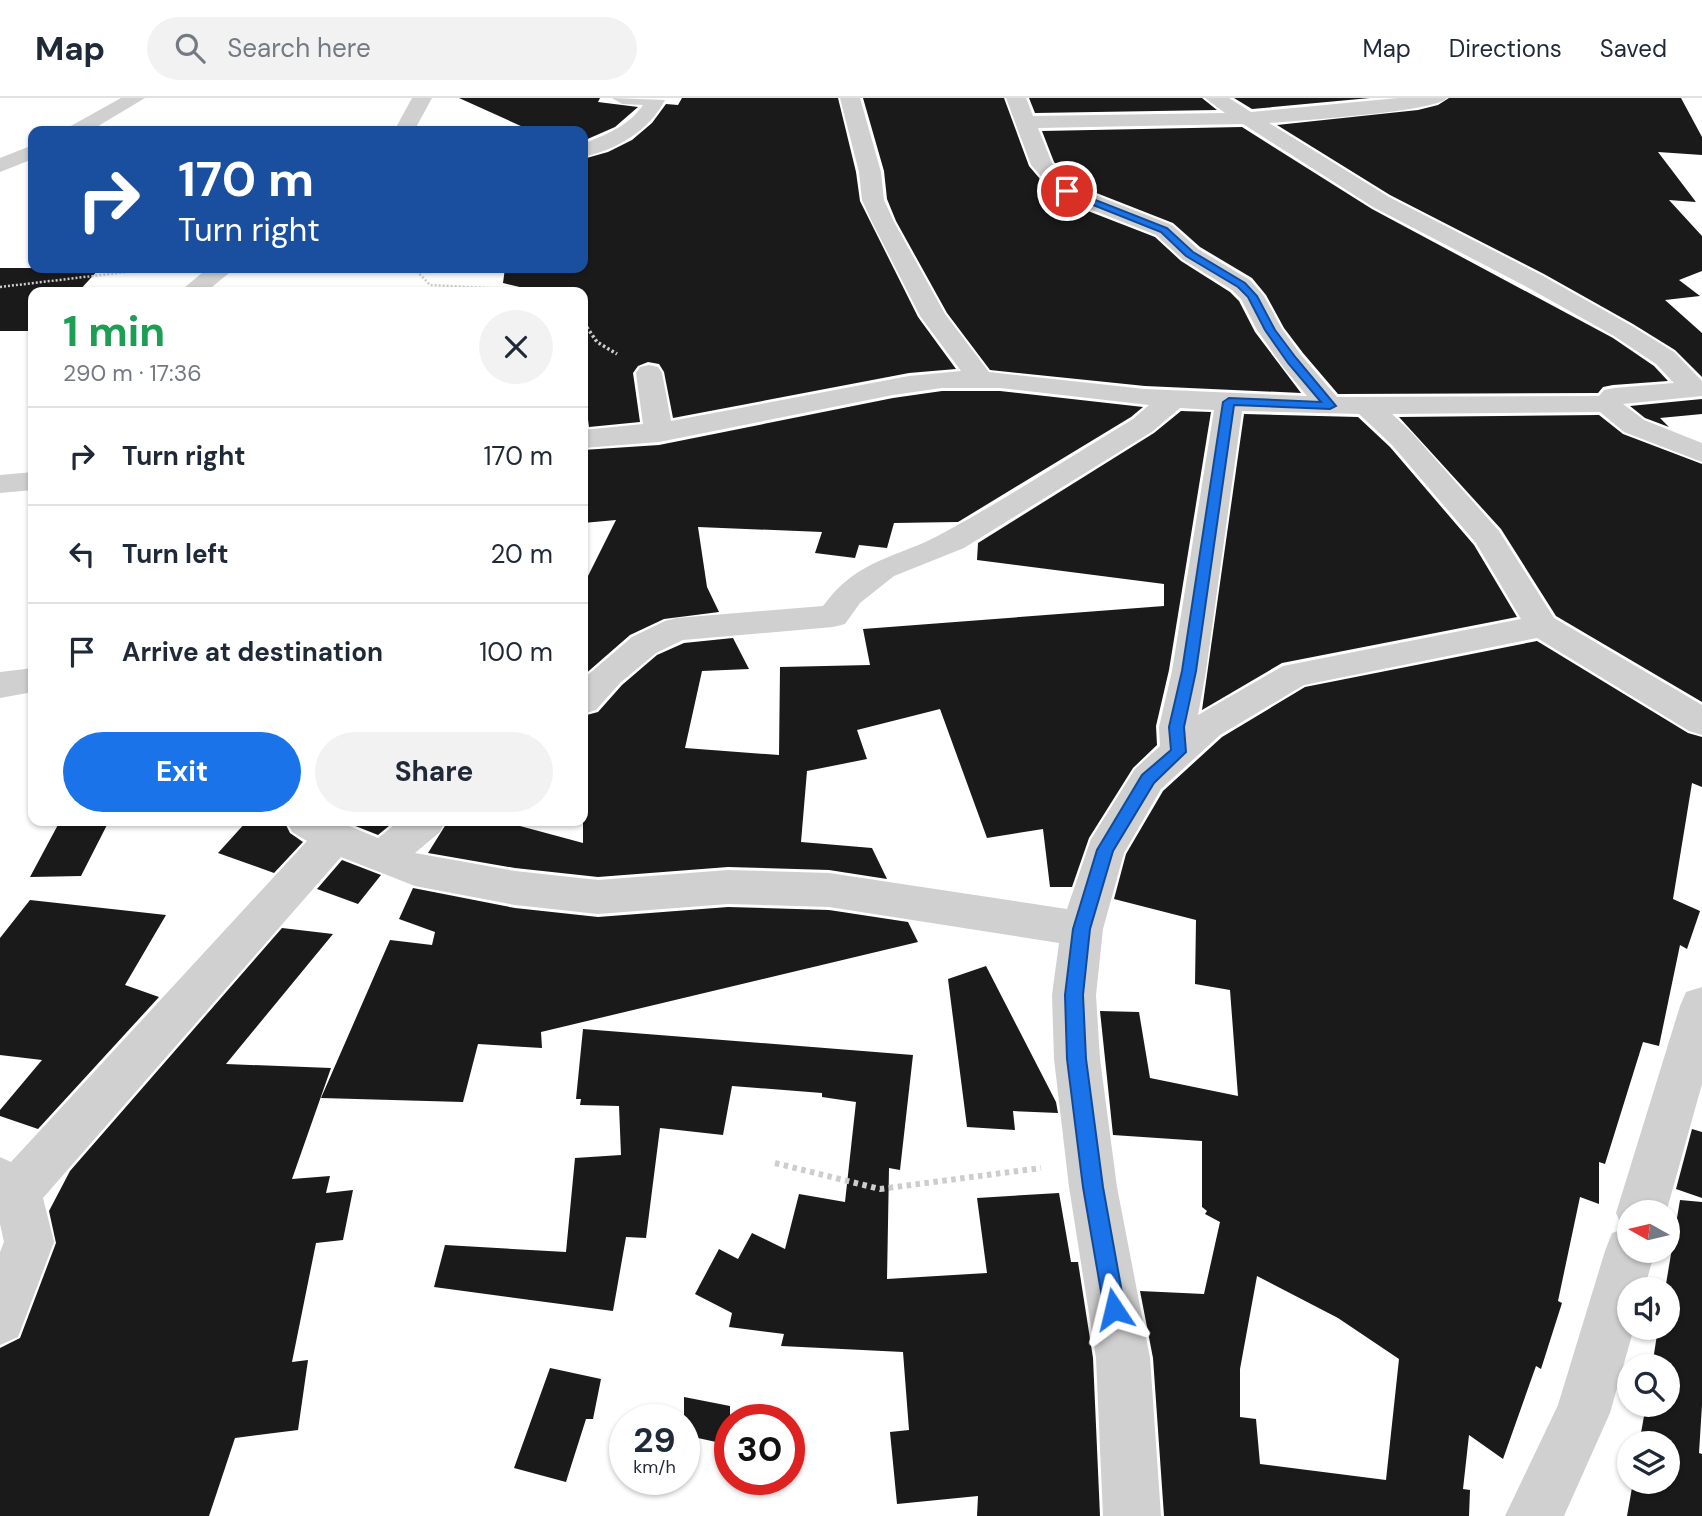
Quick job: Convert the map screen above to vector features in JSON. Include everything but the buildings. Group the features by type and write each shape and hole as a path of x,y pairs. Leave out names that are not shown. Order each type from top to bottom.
{"street":[{"path":"86,126 135,98"},
{"path":"407,126 422,98"},
{"path":"588,149 642,122 650,114 655,100 622,98"},
{"path":"850,98 870,173 873,200 883,222 933,316 981,380"},
{"path":"1016,98 1042,165 1067,191 1164,230 1190,254 1241,285 1252,296 1270,330 1292,361 1330,406"},
{"path":"1215,98 1381,202 1534,281 1623,331 1665,358 1695,390 1614,397 1607,404"},
{"path":"1027,122 1135,122 1302,116 1437,98"},
{"path":"0,166 28,153"},
{"path":"198,287 216,273"},
{"path":"649,373 659,433"},
{"path":"588,439 659,433 897,385 943,380 981,380 1172,399 1330,406 1607,404 1634,426 1702,453"},
{"path":"588,696 608,674 644,645 677,629 833,616 848,595 883,569 953,541 1143,425 1172,399"},
{"path":"1179,752 1177,727 1189,671 1229,402"},
{"path":"1366,405 1402,439 1488,538 1542,626 1702,722"},
{"path":"0,484 28,481"},
{"path":"1132,1516 1123,1358 1090,1162 1075,1021 1074,995 1082,929 1105,850 1148,779 1208,726 1295,675 1542,626"},
{"path":"0,685 28,681"},
{"path":"384,856 420,826"},
{"path":"0,1319 29,1242 9,1186 320,829 415,870 447,877 598,897 728,887 829,890 1082,929"},
{"path":"1646,1200 1702,1006"},
{"path":"1534,1516 1583,1413 1626,1264"}],"path":[{"path":"0,287 118,273"},
{"path":"419,273 430,285 508,287"},
{"path":"588,328 597,342 649,373"},
{"path":"775,1163 880,1189 1090,1162"}],"route":[{"path":"1067,191 1164,230 1190,254 1241,285 1252,296 1270,330 1292,361 1330,406 1229,402 1189,671 1177,727 1179,752 1148,779 1105,850 1082,929 1074,995 1077,1059 1093,1187 1114,1309"}]}
